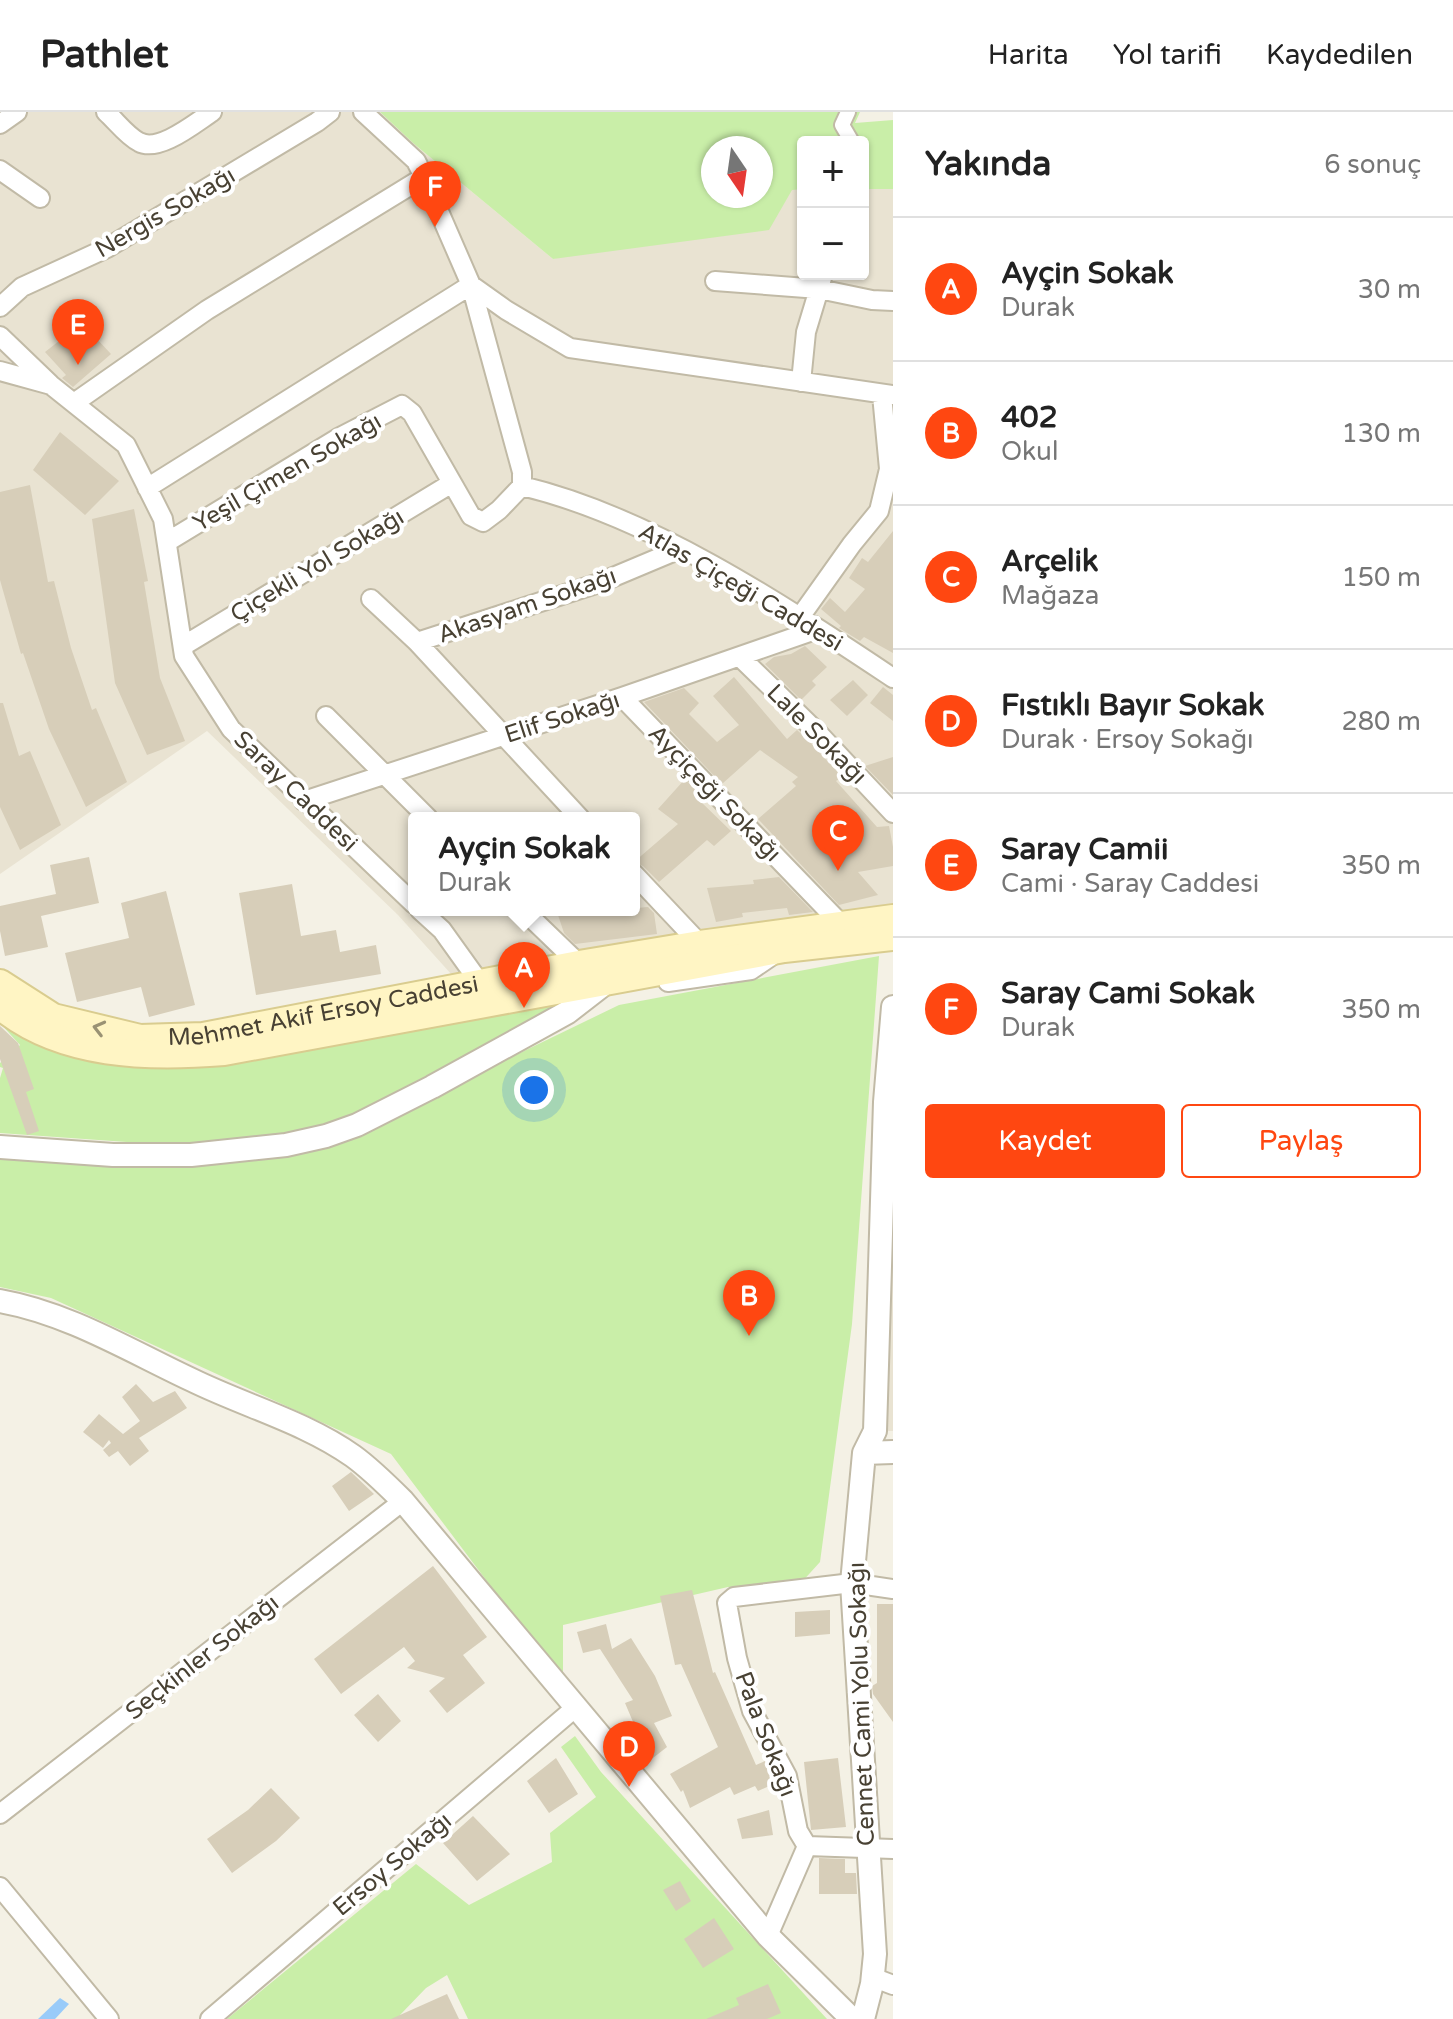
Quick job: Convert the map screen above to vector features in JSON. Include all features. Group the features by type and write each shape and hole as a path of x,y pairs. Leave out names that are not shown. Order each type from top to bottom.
{"main road":[{"name":"Mehmet Akif Ersoy Caddesi","path":"0,1006 44,1032 94,1048 174,1056 224,1052 484,993 579,964 609,970 700,944 893,918"},
{"name":"Mehmet Akif Ersoy Caddesi","path":"0,983 53,1017 140,1038 203,1036 484,993 609,970 893,937"}],"street":[{"path":"0,124 17,112"},
{"path":"106,112 139,143 155,145 212,112"},
{"name":"Nergis Sokağı","path":"0,307 22,287 107,248 330,112"},
{"path":"363,112 416,161 471,285 522,472 522,486"},
{"path":"848,112 842,125 848,136"},
{"path":"2,176 40,198"},
{"path":"74,403 207,310 424,177"},
{"path":"715,281 821,282 872,300 893,301"},
{"path":"801,382 806,332 821,282"},
{"path":"471,285 570,348 888,395 889,469 879,511 800,617"},
{"path":"147,488 471,285"},
{"path":"0,336 51,385"},
{"name":"Saray Caddesi","path":"0,371 51,385 126,445 163,519 184,656 231,729 408,898"},
{"name":"Yeşil Çimen Sokağı","path":"167,542 340,437 402,405 412,413 471,516 483,522 522,486"},
{"name":"Çiçekli Yol Sokağı","path":"183,646 452,483"},
{"name":"Atlas Çiçeği Caddesi","path":"522,486 543,491 647,531 800,617 893,678"},
{"name":"Akasyam Sokağı","path":"417,642 599,583 680,549"},
{"path":"371,599 417,642 574,812"},
{"name":"Elif Sokağı","path":"304,801 503,737 818,629"},
{"name":"Lale Sokağı","path":"740,657 818,733 893,813"},
{"name":"Ayçiçeği Sokağı","path":"622,697 841,924"},
{"path":"326,716 422,812"},
{"path":"640,880 700,944"},
{"path":"427,916 442,930 484,993"},
{"path":"529,916 579,964"},
{"path":"0,1147 113,1155 191,1155 286,1145 326,1136 357,1125 432,1087 568,1012 609,970"},
{"name":"Cennet Cami Yolu Sokağı","path":"863,2019 883,1981 875,1954 866,1849 852,1583 864,1453 875,1431 886,1283 893,1007"},
{"path":"0,1301 76,1324 198,1384 321,1437 352,1455 403,1501 768,1936 852,2019"},
{"path":"864,1453 893,1452"},
{"name":"Seçkinler Sokağı","path":"0,1814 403,1501"},
{"path":"852,1583 893,1589"},
{"name":"Pala Sokağı","path":"807,1846 798,1831 787,1776 752,1711 737,1658 727,1603 734,1597 852,1583"},
{"name":"Ersoy Sokağı","path":"210,2019 575,1708"},
{"path":"768,1936 807,1846 893,1849"},
{"path":"0,1887 109,2019"}],"shaded area":[{"path":"0,112 380,112 553,259 728,208 773,208 773,195 797,189 797,280 869,280 869,189 893,189 893,910 452,975 398,915 207,731 0,874"},
{"path":"893,1246 893,1431 875,1431"}],"green space":[{"path":"380,112 860,112 855,123 893,120 893,189 869,189 869,136 797,136 797,190 792,190 769,230 553,259"},
{"path":"879,956 852,1324 820,1562 800,1584 728,1587 563,1625 563,1682 391,1454 51,1298 0,1287 0,1153 150,1168 330,1145 619,1005"},
{"path":"550,1000 570,1002 445,1071 334,1123 268,1137 169,1145 0,1133 0,1078 3,1068 0,1063 20,1045 0,1023 0,1019 39,1037"},
{"path":"575,1736 601,1772 827,2019 468,2019 447,1975 426,1988 400,2015 400,2019 227,2019 416,1864 469,1905 552,1862 550,1833 596,1797 561,1747"}],"water":[{"path":"60,1998 69,2004 55,2019 38,2019"}],"building":[{"path":"82,323 111,354 73,387 62,378 66,375 45,352"},
{"path":"60,432 119,481 85,515 33,470"},
{"path":"30,485 48,582 54,581 71,648 92,710 96,708 127,782 86,807 49,729 21,654 0,580 0,492"},
{"path":"134,509 148,581 144,582 160,678 185,741 147,755 115,683 92,519"},
{"path":"893,531 893,653 864,637 860,641 839,628 841,626 821,609 830,598 845,612 865,589 849,578 862,558 868,562"},
{"path":"805,646 827,667 812,681 816,685 801,700 765,664 774,657 791,654"},
{"path":"734,677 787,739 797,730 809,741 842,777 836,781 877,827 889,826 893,866 858,872 878,895 839,905 758,819 796,786 792,782 798,777 760,750 722,784 644,702 684,688 699,703 689,714 717,742 739,725 713,696"},
{"path":"853,680 868,695 847,716 830,700"},
{"path":"883,687 893,695 893,721 870,703"},
{"path":"0,703 3,703 19,756 30,751 61,825 20,850 0,807"},
{"path":"893,757 893,795 865,766"},
{"path":"685,779 703,798 700,801 731,831 714,846 707,840 659,882 640,865 640,857 678,824 658,809"},
{"path":"89,857 99,903 41,916 48,947 5,956 0,931 0,906 56,894 50,865"},
{"path":"779,877 813,912 789,915 787,908 742,913 743,917 716,922 707,888 754,884 753,880"},
{"path":"292,884 301,936 336,930 340,952 376,945 381,974 256,995 239,893"},
{"path":"166,891 195,1005 149,1017 141,987 77,1002 65,953 129,938 121,903"},
{"path":"648,907 654,913 657,934 575,944 564,933 558,916 640,916 640,908"},
{"path":"0,1026 18,1043 34,1089 26,1092 39,1131 27,1135 0,1059"},
{"path":"136,1384 153,1402 175,1391 187,1408 139,1438 149,1451 130,1466 118,1451 109,1457 103,1450 111,1443 109,1440 103,1448 83,1432 99,1414 123,1434 140,1421 122,1397"},
{"path":"351,1472 374,1494 349,1511 332,1486"},
{"path":"433,1566 487,1637 463,1655 485,1683 447,1713 429,1691 445,1678 407,1668 415,1661 404,1647 341,1694 314,1659"},
{"path":"692,1590 713,1673 756,1765 765,1761 776,1783 758,1791 755,1786 734,1795 730,1787 690,1808 683,1790 681,1792 670,1774 718,1747 681,1664 675,1665 660,1596"},
{"path":"877,1604 893,1604 893,1722 873,1694 872,1686 877,1683"},
{"path":"830,1610 830,1634 795,1637 795,1612"},
{"path":"606,1624 612,1649 631,1638 655,1676 672,1716 654,1723 667,1747 644,1765 638,1745 642,1743 625,1703 633,1700 600,1649 583,1653 577,1632"},
{"path":"378,1694 401,1721 378,1742 354,1715"},
{"path":"556,1758 578,1794 549,1813 527,1781"},
{"path":"838,1758 846,1827 811,1830 804,1762"},
{"path":"271,1788 300,1818 276,1841 232,1873 207,1839 248,1810"},
{"path":"769,1810 773,1835 742,1839 737,1819"},
{"path":"473,1816 510,1854 477,1881 443,1843"},
{"path":"819,1858 845,1859 845,1873 856,1873 857,1894 819,1894"},
{"path":"680,1881 691,1901 676,1911 663,1890"},
{"path":"714,1918 734,1949 703,1968 684,1939"},
{"path":"768,1984 781,2013 767,2019 706,2019 739,2005 736,1998"},
{"path":"447,1994 459,2019 391,2019"}],"place":[{"name":"Saray Cami Sokak","path":"435,227"},
{"name":"Saray Camii","path":"78,365"},
{"name":"Arçelik","path":"838,871"},
{"name":"Ayçin Sokak","path":"524,1008"},
{"name":"402","path":"749,1336"},
{"name":"Fıstıklı Bayır Sokak","path":"629,1787"}]}
